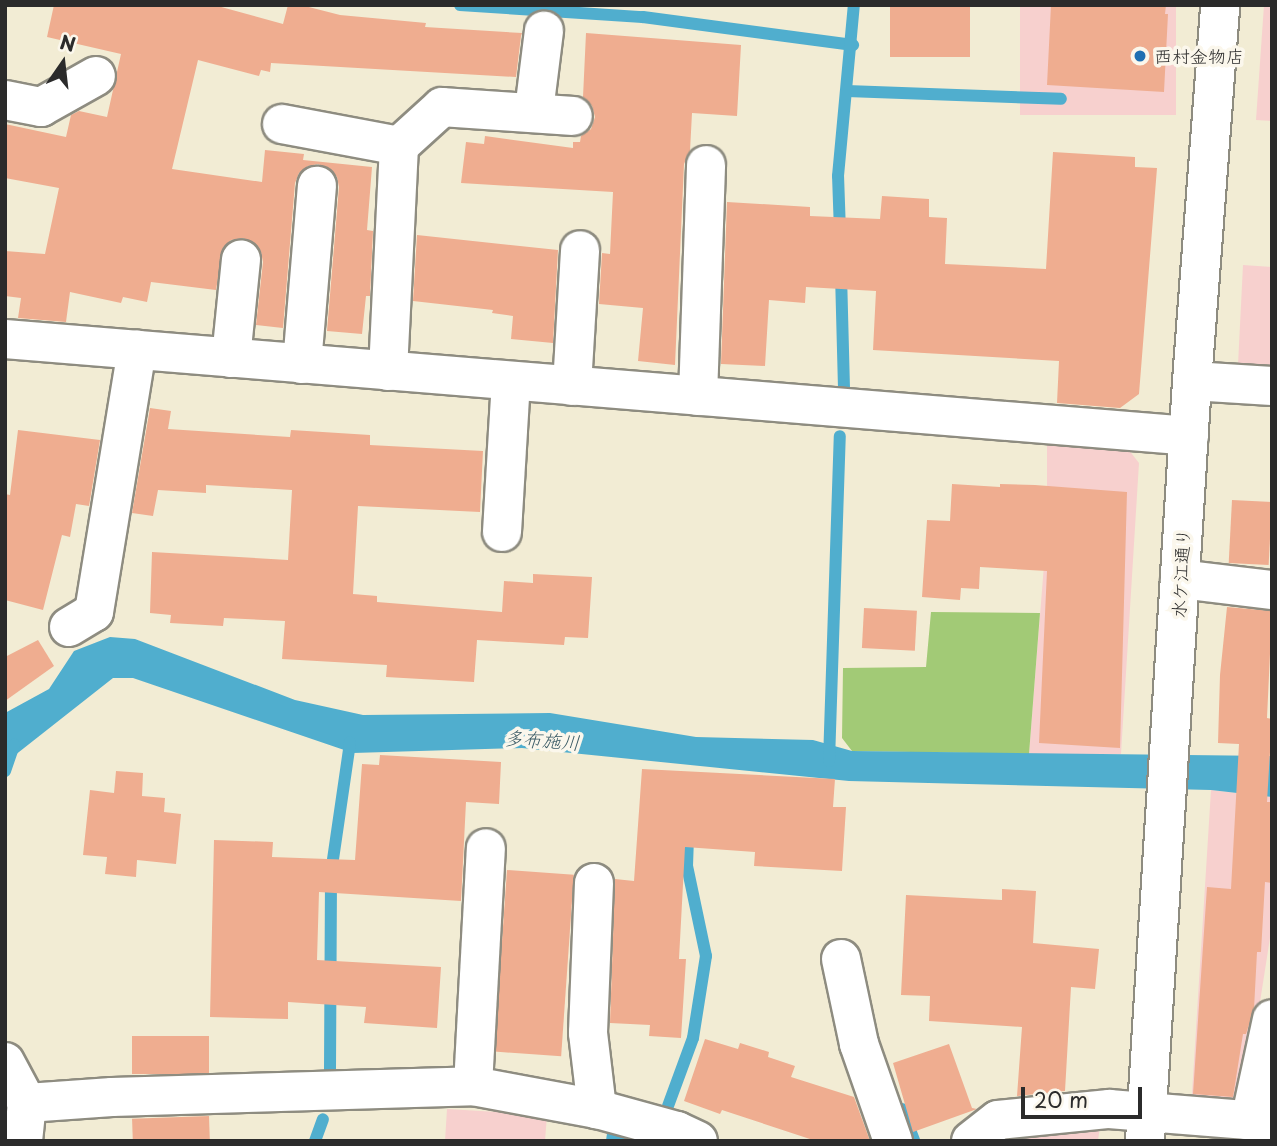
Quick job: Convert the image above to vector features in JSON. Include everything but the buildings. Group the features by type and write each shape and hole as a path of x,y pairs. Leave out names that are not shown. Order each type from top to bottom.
{"street":[{"name":"水ケ江通り","path":"1146,1127 1192,381 1220,5"},
{"path":"534,111 544,31"},
{"path":"5,100 41,107 96,76"},
{"path":"388,371 399,146 442,107 534,111 573,116"},
{"path":"282,124 399,146"},
{"path":"698,396 706,165"},
{"path":"302,364 317,186"},
{"path":"572,386 580,250"},
{"path":"231,358 241,260"},
{"path":"5,339 1189,436"},
{"path":"69,627 94,612 137,350"},
{"path":"502,532 511,381"},
{"path":"1192,381 1272,386"},
{"path":"1180,579 1272,590"},
{"path":"473,1086 486,848"},
{"path":"594,883 588,1033 597,1109"},
{"path":"841,959 859,1044 893,1141"},
{"path":"971,1141 998,1120 1109,1110 1146,1127 1261,1122 1272,1019"},
{"path":"5,1062 27,1103 23,1141"},
{"path":"27,1103 112,1097 473,1086 597,1109 677,1131 698,1141"}],"shaded area":[{"path":"1020,5 1176,5 1176,115 1020,115"},
{"path":"1264,5 1272,5 1272,121 1256,120"},
{"path":"1243,265 1272,267 1272,379 1238,365"},
{"path":"1047,436 1125,445 1139,463 1121,754 1029,754 1047,527"},
{"path":"1211,790 1272,797 1272,925 1243,1111 1191,1109"},
{"path":"447,1109 547,1115 545,1141 445,1141"},
{"path":"1101,1118 1098,1141 986,1141"}],"green space":[{"path":"931,612 1040,613 1029,754 852,751 842,738 843,668 926,667"}],"water":[{"name":"多布施川","path":"110,637 135,639 295,700 363,715 550,713 696,737 813,740 852,751 1272,756 1272,797 1211,790 849,781 522,748 353,753 133,678 113,678 5,763 5,713 49,689 74,651"}],"waterway":[{"path":"460,5 643,17 853,45"},
{"path":"840,232 838,176 854,5"},
{"path":"847,91 1061,99"},
{"path":"841,274 844,390"},
{"path":"829,761 840,436"},
{"path":"330,1069 331,873 350,742"},
{"path":"5,771 14,745"},
{"path":"668,1106 693,1038 706,956 687,866 688,832"},
{"path":"902,1109 914,1141"},
{"path":"315,1141 323,1119"},
{"path":"612,1141 613,1134 641,1141"}],"place":[{"name":"西村金物店","path":"1140,56"}]}
